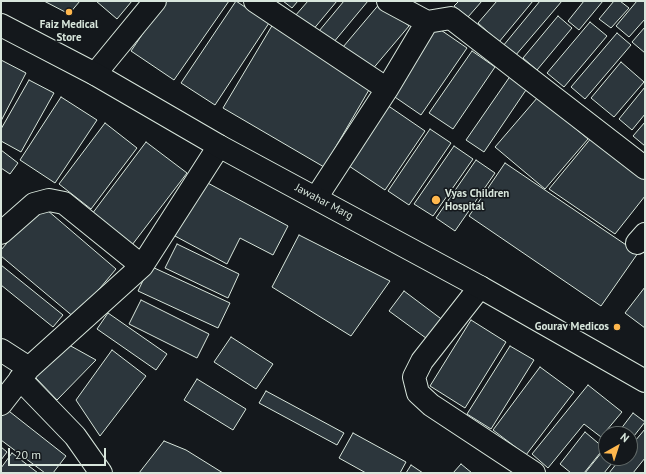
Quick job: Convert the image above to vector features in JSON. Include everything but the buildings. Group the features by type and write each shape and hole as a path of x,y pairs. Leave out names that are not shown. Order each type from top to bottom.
{"street":[{"path":"95,74 155,1"},
{"path":"255,1 387,89"},
{"path":"388,1 427,22 451,18 645,168"},
{"path":"316,198 387,89 427,22"},
{"name":"Jawahar Marg","path":"1,25 95,74 219,146 480,287 645,382"},
{"path":"1,404 25,374 142,266 219,146"},
{"path":"1,233 34,204 49,200 64,203 142,266"},
{"path":"480,287 422,361 414,377 418,393 431,405 534,473"},
{"path":"1,350 25,374 76,436 101,473"}],"place":[{"name":"Faiz Medical Store","path":"69,12"},
{"name":"Vyas Children Hospital","path":"436,200"},
{"name":"Gourav Medicos","path":"617,327"}]}
